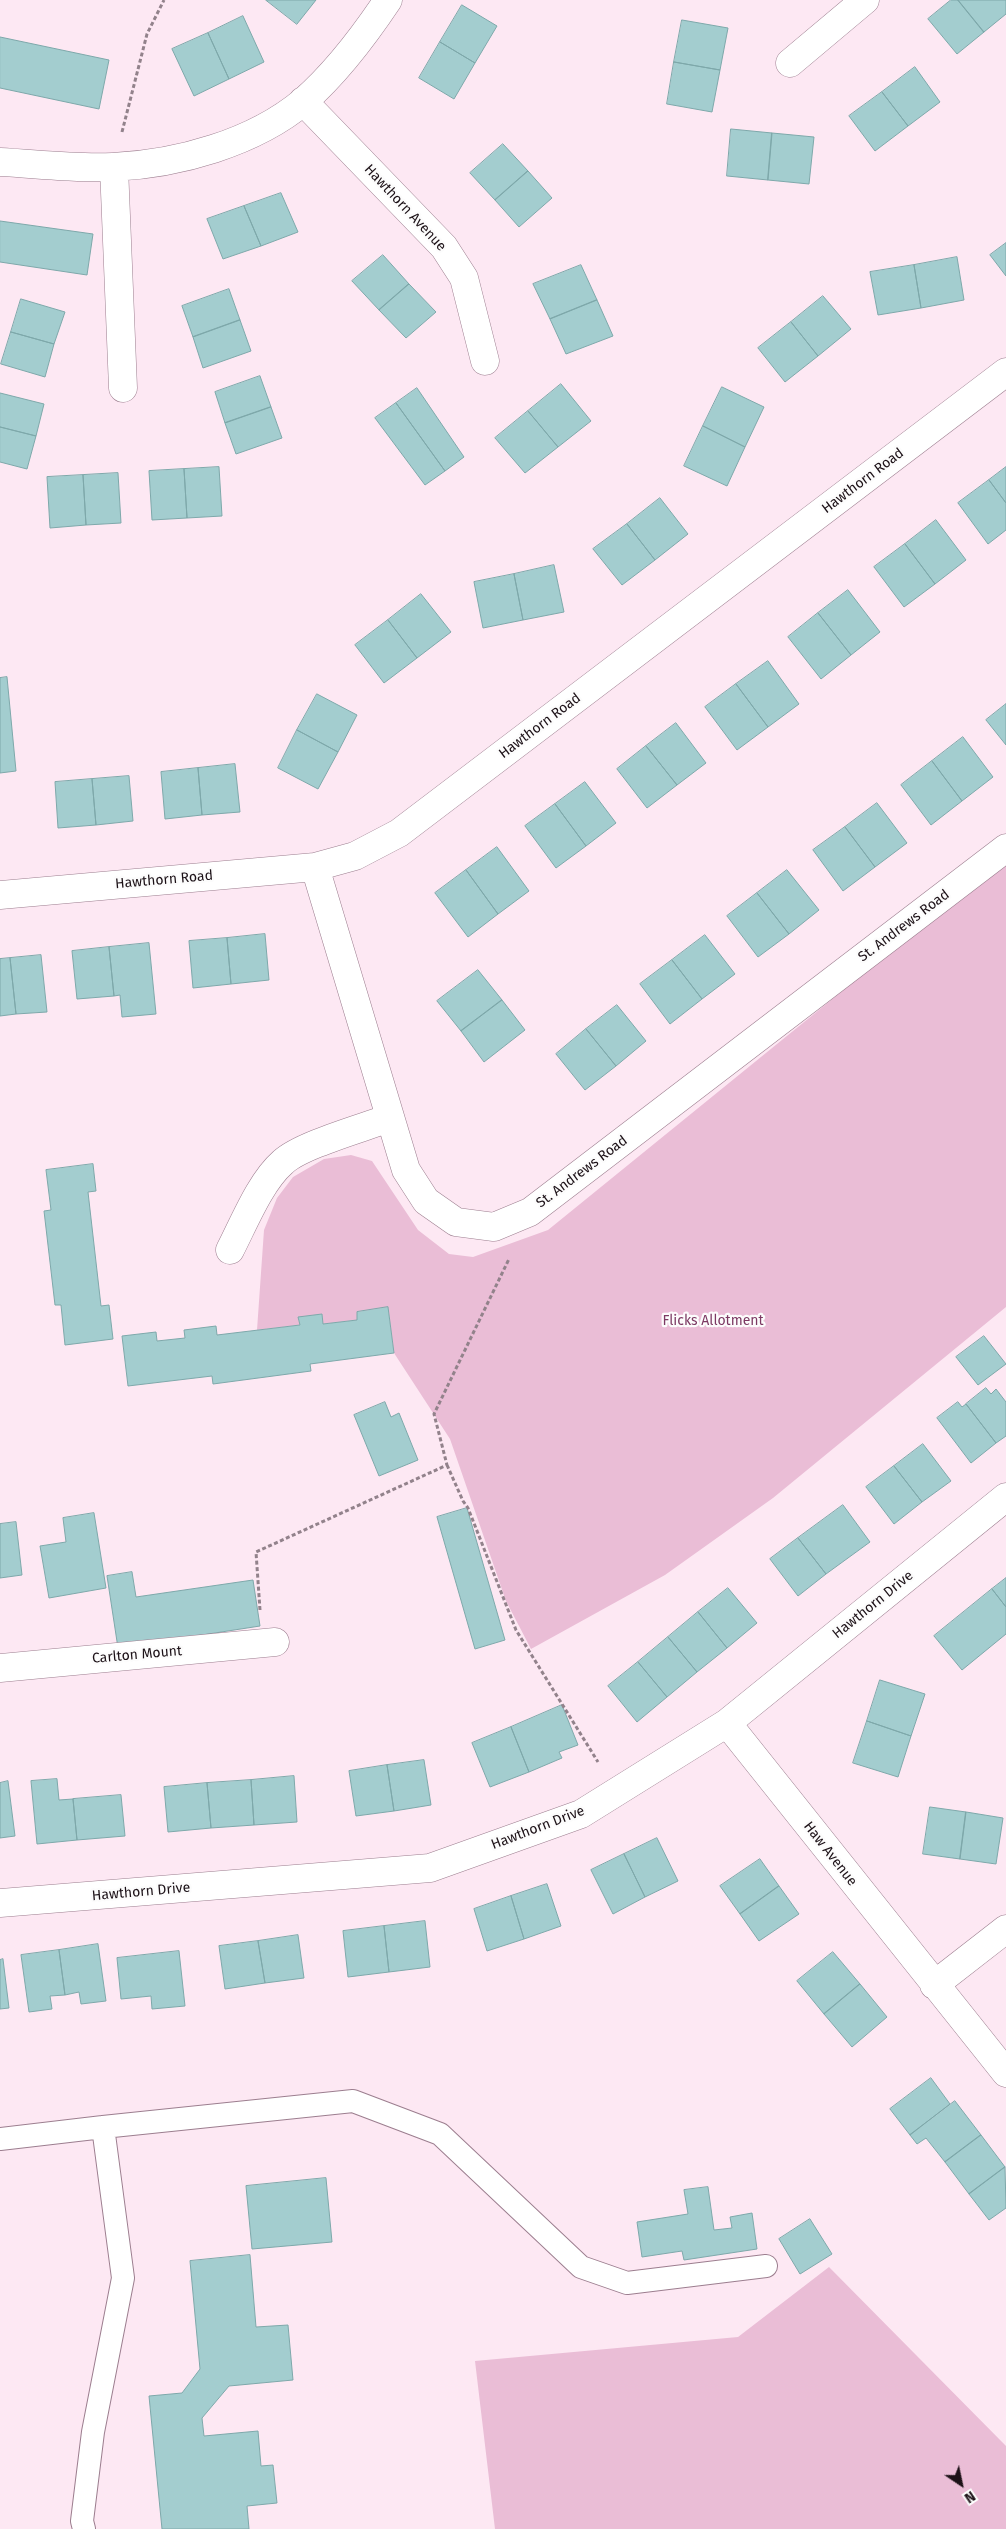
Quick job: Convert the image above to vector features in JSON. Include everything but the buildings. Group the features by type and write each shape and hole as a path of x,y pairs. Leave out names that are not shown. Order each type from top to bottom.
{"street":[{"path":"0,162 114,167 197,155 256,132 303,102 358,45 388,0"},
{"path":"790,63 864,0"},
{"name":"Hawthorn Avenue","path":"303,102 444,247 464,278 485,361"},
{"path":"114,167 123,388"},
{"name":"Hawthorn Road","path":"0,895 315,867 355,856 399,833 1006,372"},
{"name":"St. Andrews Road","path":"494,1227 530,1212 1006,848"},
{"path":"315,867 406,1170 426,1201 456,1222 494,1227"},
{"path":"230,1250 270,1175 283,1161 297,1152 389,1118"},
{"name":"Hawthorn Drive","path":"0,1903 430,1868 581,1814 726,1723 1006,1497"},
{"name":"Carlton Mount","path":"0,1668 268,1642"},
{"name":"Haw Avenue","path":"726,1723 934,1986 1006,2073"},
{"path":"934,1986 1006,1929"}],"lane":[{"path":"0,2139 354,2101 440,2134 581,2267 627,2283 766,2266"},
{"path":"84,2529 82,2521 94,2432 123,2278 103,2127"}],"path":[{"path":"114,167 147,34 164,0"},
{"path":"494,1227 509,1260 434,1414 448,1465 462,1501 468,1508 516,1630 616,1792"},
{"path":"268,1642 256,1552 448,1465"}],"green space":[{"name":"Flicks Allotment","path":"1006,858 1006,1307 773,1498 665,1575 531,1649 506,1601 450,1439 394,1353 388,1308 357,1312 357,1320 323,1324 322,1314 298,1318 300,1325 257,1330 264,1230 277,1198 293,1177 324,1159 351,1155 372,1161 418,1230 449,1254 473,1257 548,1230"},
{"path":"829,2267 1006,2446 1006,2529 495,2529 475,2361 738,2337"}]}
